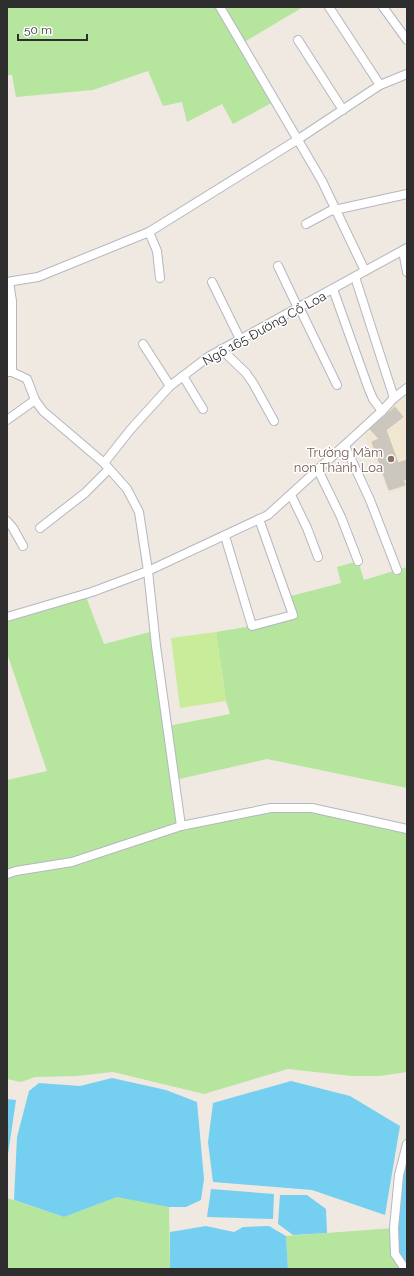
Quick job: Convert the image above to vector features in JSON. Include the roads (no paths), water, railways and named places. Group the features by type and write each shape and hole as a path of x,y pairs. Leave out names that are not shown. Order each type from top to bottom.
{"street":[{"path":"220,7 322,181 365,271"},
{"path":"329,7 380,85"},
{"path":"383,7 407,40"},
{"path":"298,40 343,110"},
{"path":"181,826 139,512 127,489 107,466 43,411 35,400 27,379 9,372 12,301 8,282 38,278 149,232 297,140 380,85 407,74"},
{"path":"306,224 335,209 407,194"},
{"path":"149,232 157,251 160,278"},
{"path":"405,250 407,272"},
{"name":"Ngõ 165 Đường Cổ Loa","path":"40,528 85,493 107,466 131,429 170,386 183,376 221,349 405,250"},
{"path":"278,266 337,384"},
{"path":"355,277 394,398"},
{"path":"212,282 240,340"},
{"path":"333,289 368,387 373,399 382,411"},
{"path":"143,344 170,386"},
{"path":"221,349 253,383 274,421"},
{"path":"183,376 203,409"},
{"path":"7,617 92,592 148,571 268,515 382,411 394,398 407,388"},
{"path":"7,420 35,400"},
{"path":"344,446 370,500 397,570"},
{"path":"318,470 341,517 358,561"},
{"path":"291,494 308,528 318,557"},
{"path":"225,536 252,626 293,615 259,519"},
{"path":"7,521 23,546"},
{"path":"7,874 16,871 72,862 181,826 271,808 312,808 407,829"},
{"path":"405,1269 395,1254 394,1228 399,1175 407,1144"}],"water":[{"path":"112,1078 166,1090 197,1102 204,1179 201,1200 186,1207 169,1207 117,1197 64,1217 14,1200 17,1137 29,1091 39,1083 80,1086"},
{"path":"291,1081 350,1096 400,1126 385,1215 312,1190 213,1182 208,1142 213,1103"},
{"path":"7,1099 16,1100 7,1161"},
{"path":"407,1144 407,1269 395,1254 399,1175"},
{"path":"211,1189 274,1194 273,1219 207,1217"},
{"path":"280,1195 307,1195 326,1209 327,1233 293,1235 278,1224"},
{"path":"206,1226 234,1232 243,1227 269,1226 286,1236 288,1269 170,1269 170,1232"}],"place":[{"name":"Trường Mầm non Thành Loa","path":"391,459"}]}
